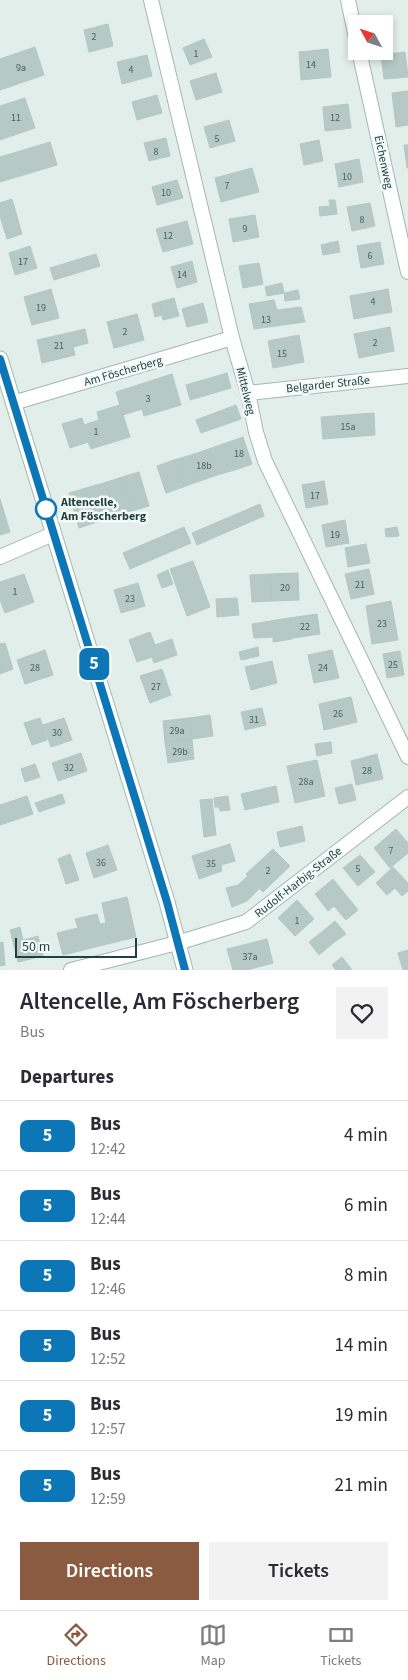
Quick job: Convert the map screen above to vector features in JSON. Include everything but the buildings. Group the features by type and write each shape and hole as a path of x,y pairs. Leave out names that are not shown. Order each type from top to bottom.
{"street":[{"name":"Mittelweg","path":"151,0 232,338 265,461 408,758"},
{"path":"348,0 351,15"},
{"name":"Eichenweg","path":"361,60 408,272"},
{"name":"Am Föscherberg","path":"13,403 232,338"},
{"path":"0,359 167,902 185,970"},
{"name":"Belgarder Straße","path":"248,392 408,376"},
{"path":"0,557 53,534"},
{"name":"Rudolf-Harbig-Straße","path":"71,970 177,943 246,922 408,798"}],"bus line":[{"name":"5","path":"0,359 167,902 185,970"}],"place":[{"name":"Altencelle, Am Föscherberg","path":"46,509"}]}
